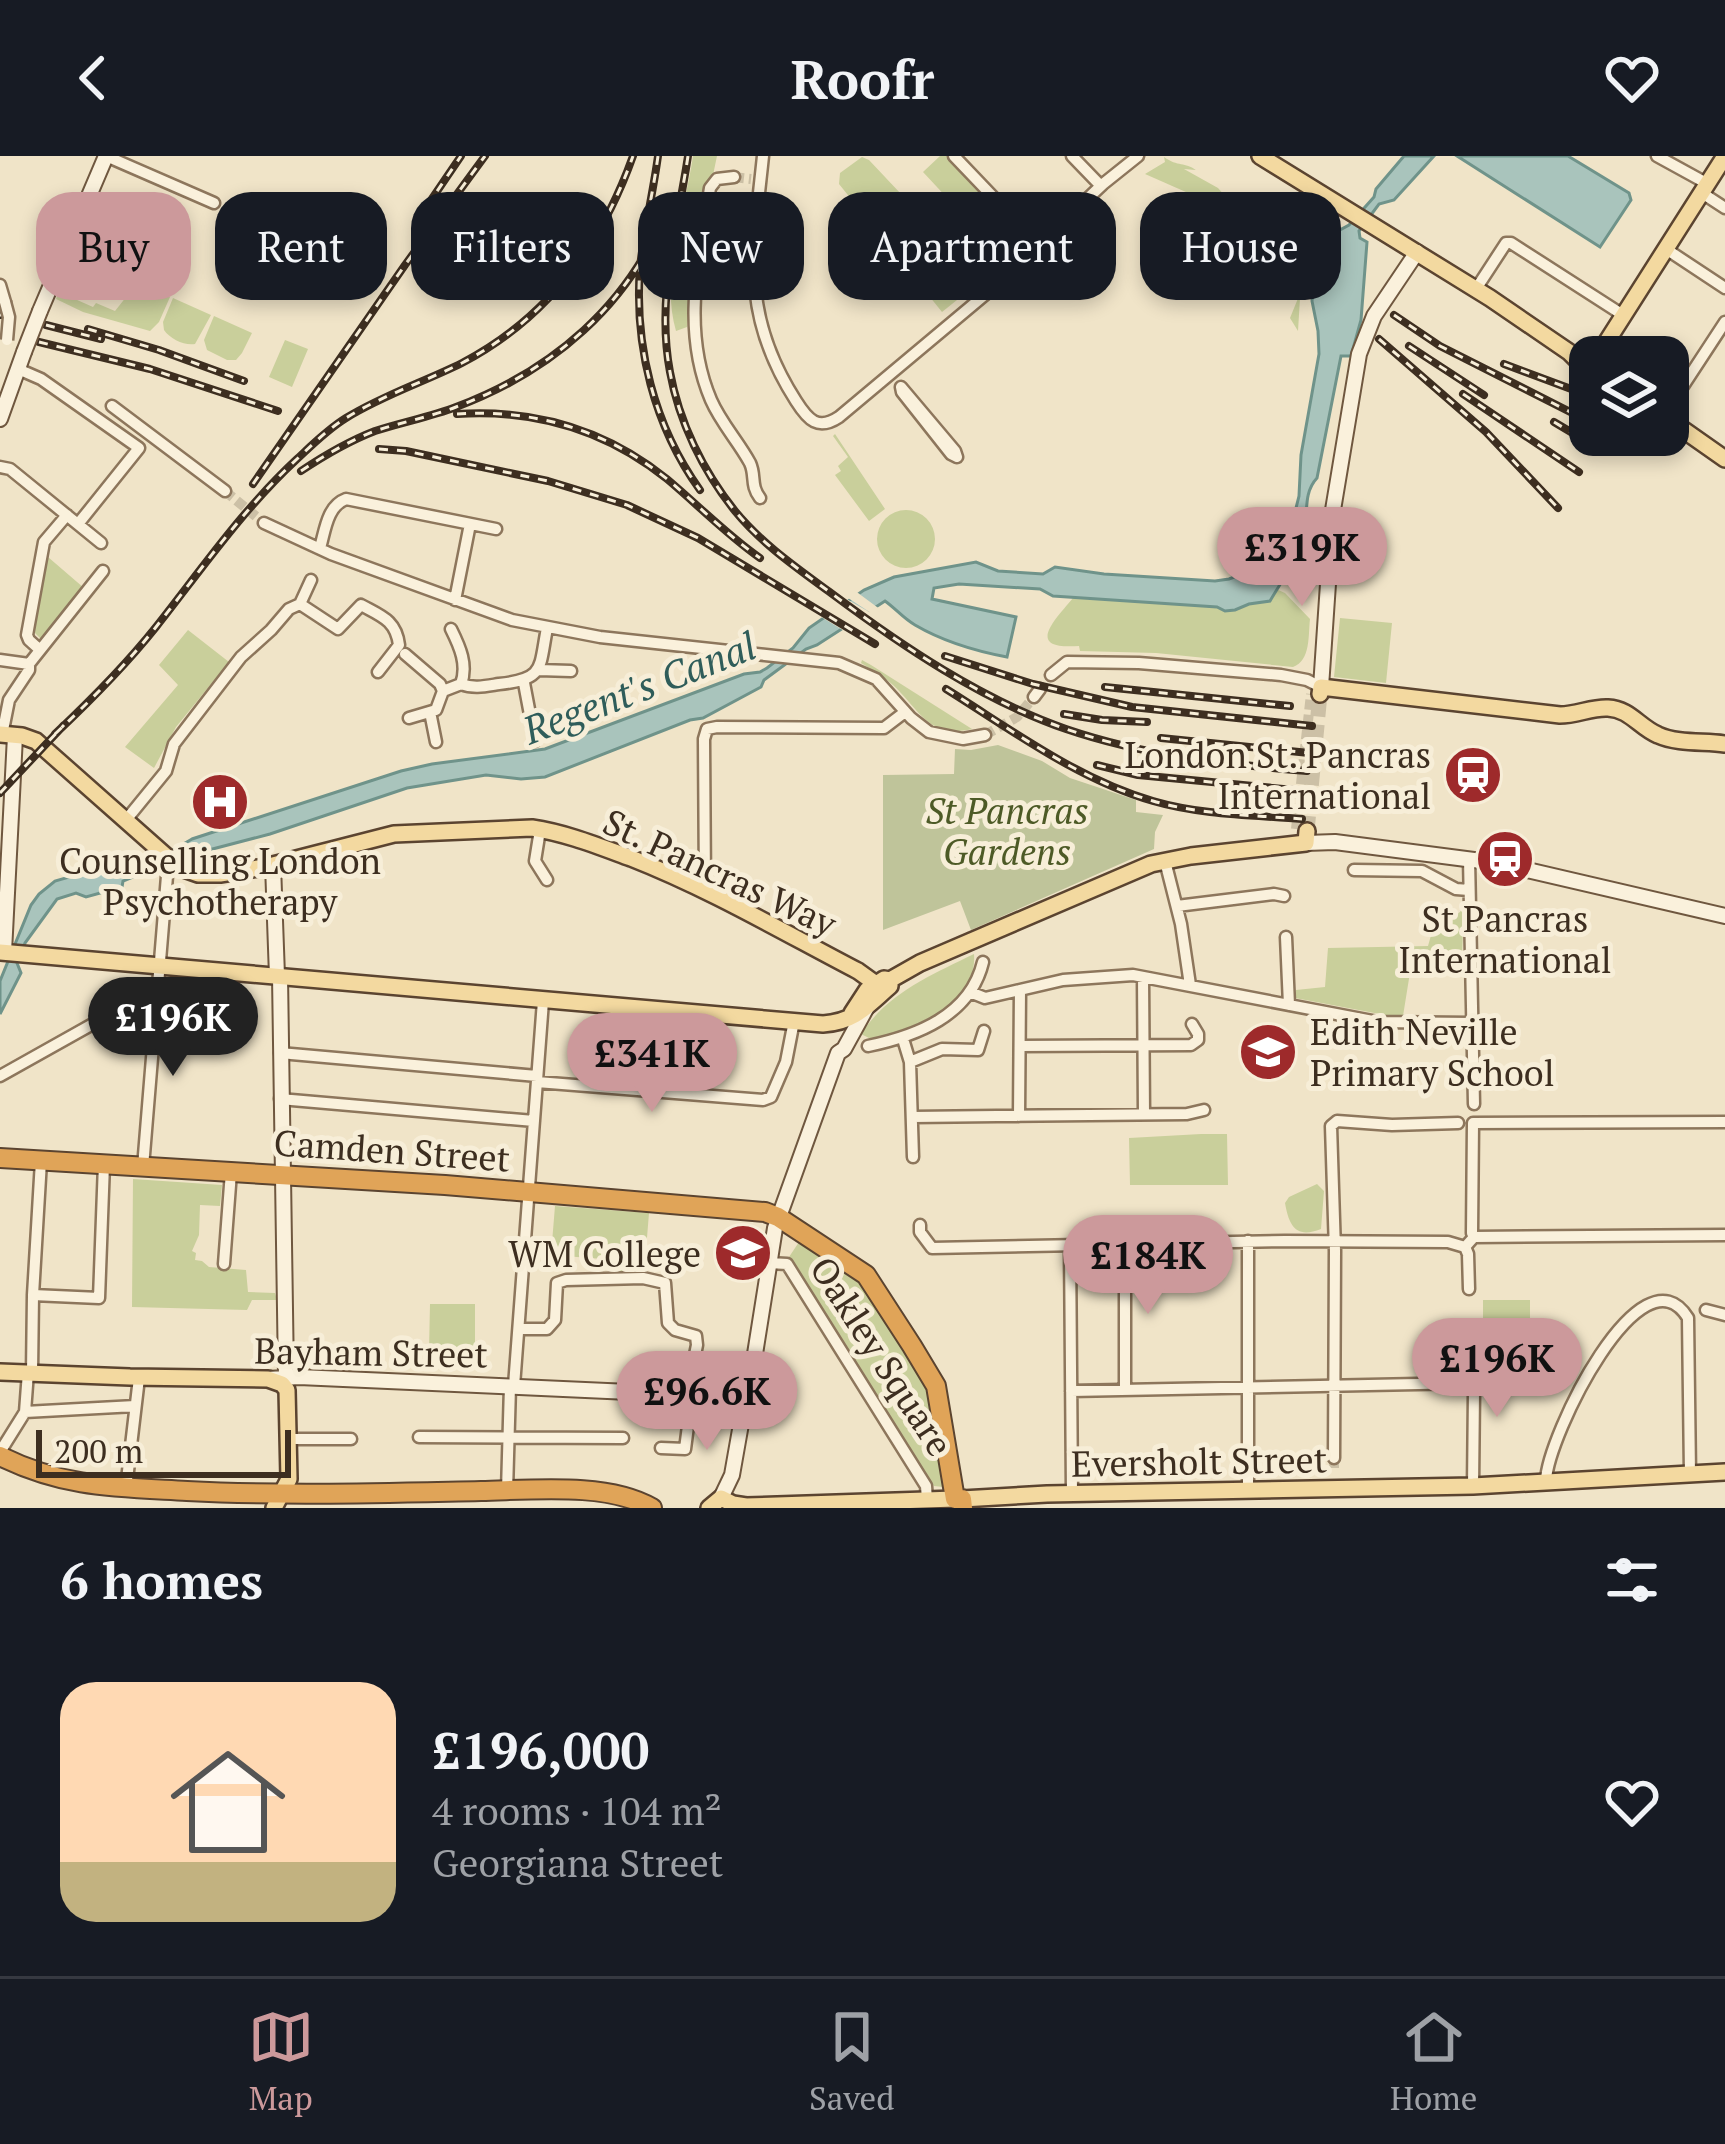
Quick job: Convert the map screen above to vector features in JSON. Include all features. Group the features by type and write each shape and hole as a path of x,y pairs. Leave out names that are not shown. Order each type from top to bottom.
{"highway":[{"name":"Camden Street","path":"0,1158 445,1184 761,1211 778,1217"},
{"name":"Oakley Square","path":"778,1217 869,1277 936,1386 960,1502"},
{"path":"0,1454 64,1481 277,1502 507,1491 608,1493 652,1508"}],"main road":[{"path":"1260,156 1569,345"},
{"path":"1605,336 1666,249 1721,157"},
{"path":"1689,433 1725,458"},
{"path":"1316,690 1560,715 1614,708 1661,736 1725,744"},
{"path":"6,735 30,738 41,746 168,858"},
{"name":"St. Pancras Way","path":"168,858 192,872 212,875 273,865 394,834 541,830 603,847 705,890 856,970 878,992"},
{"path":"4,952 794,1022 847,1019 920,964 1133,870 1300,837"},
{"path":"847,1019 867,990 878,992"},
{"name":"Bayham Street","path":"0,1372 31,1366 139,1378 268,1379"},
{"path":"268,1379 286,1390 289,1479 277,1502"},
{"name":"Eversholt Street","path":"960,1502 1072,1493 1248,1490 1274,1495 1334,1481 1473,1486 1725,1472"},
{"name":"Oakley Square","path":"715,1503 960,1502"}],"street":[{"path":"2,410 106,156 214,203"},
{"path":"763,156 756,180 754,292 777,370 808,419 821,424 834,421 979,300"},
{"path":"954,156 989,192"},
{"path":"1072,156 1101,186"},
{"path":"1095,192 1138,156"},
{"path":"1657,156 1705,188 1725,208"},
{"path":"734,177 717,179 710,188 695,283 694,328 710,400 752,468 753,488 760,497"},
{"path":"1476,289 1510,243 1623,315"},
{"path":"1666,249 1725,288"},
{"path":"1316,690 1334,502 1356,368 1370,325 1417,252"},
{"path":"0,284 9,317 4,342 26,347"},
{"path":"1689,377 1725,322"},
{"path":"18,369 41,379 139,448 78,524"},
{"path":"890,374 958,458"},
{"path":"112,406 226,491"},
{"path":"0,467 10,470 101,543"},
{"path":"320,548 332,510 346,500 496,529"},
{"path":"39,649 28,634 44,542 67,515"},
{"path":"264,523 512,620 600,637 839,662 870,675 905,712 938,736 985,735"},
{"path":"455,599 470,524"},
{"path":"4,952 8,700 39,649 103,571"},
{"path":"126,820 166,770 174,744 241,657 289,609 301,604 311,580"},
{"path":"301,604 338,629 361,604 397,630 401,651 443,691 436,710 409,718"},
{"path":"443,691 461,684 470,688 524,683 539,670 547,628"},
{"path":"451,629 465,672 461,684"},
{"path":"378,672 401,651"},
{"path":"0,660 29,664"},
{"path":"1051,675 1064,663 1099,661 1262,672 1307,680 1316,690"},
{"path":"539,670 571,671"},
{"path":"524,683 535,741"},
{"path":"430,712 436,742"},
{"path":"705,890 707,729 884,728 905,712"},
{"path":"541,830 535,861 548,880"},
{"path":"1300,837 1535,871 1725,916"},
{"path":"143,1167 168,858"},
{"path":"1469,859 1474,1103"},
{"path":"1165,861 1190,985"},
{"path":"273,865 286,1373"},
{"path":"1354,870 1422,871 1456,889 1469,890"},
{"path":"1177,905 1284,896"},
{"path":"1286,937 1289,1005"},
{"path":"868,1046 903,1039 935,1025 970,992 983,962"},
{"path":"970,992 985,998 1063,980 1128,975 1378,1022 1470,1023"},
{"path":"1143,977 1144,1114"},
{"path":"0,1076 157,988"},
{"path":"1019,1116 1020,990"},
{"path":"838,1052 878,992"},
{"path":"507,1491 543,1001"},
{"path":"715,1503 732,1475 744,1397 777,1263 778,1217 847,1019"},
{"path":"280,1053 763,1100 776,1091 794,1022"},
{"path":"1020,1046 1191,1045 1198,1040 1192,1024"},
{"path":"910,1062 942,1049 978,1050 984,1031"},
{"path":"903,1039 910,1062 913,1157"},
{"path":"280,1099 534,1121"},
{"path":"913,1117 1204,1110"},
{"path":"1334,1458 1331,1126 1335,1122 1458,1123"},
{"path":"1469,1288 1473,1123 1725,1122"},
{"path":"0,1454 25,1412 41,1161"},
{"path":"33,1295 99,1298 104,1164"},
{"path":"224,1264 231,1172"},
{"path":"920,1226 932,1248 1725,1235"},
{"path":"1248,1241 1248,1490"},
{"path":"1125,1244 1125,1390"},
{"path":"1070,1245 1072,1493"},
{"name":"Oakley Square","path":"777,1263 926,1486 927,1500"},
{"path":"519,1329 548,1329 555,1319 557,1283 566,1280 665,1282 668,1323 696,1336 698,1345 685,1449 661,1448"},
{"path":"1546,1480 1553,1444 1575,1393 1609,1343 1637,1313 1658,1300 1677,1306 1689,1323 1686,1474"},
{"path":"1706,1310 1725,1315"},
{"name":"Bayham Street","path":"268,1379 286,1373 744,1397"},
{"path":"126,1488 139,1378"},
{"path":"1071,1391 1467,1383 1474,1392 1473,1486"},
{"path":"25,1412 135,1406"},
{"path":"419,1437 623,1438"},
{"path":"288,1439 351,1439"}],"green space":[{"path":"693,156 717,156 709,192 686,192"},
{"path":"940,156 949,156 983,192 942,192 923,172"},
{"path":"862,157 899,192 845,192 839,184 840,173"},
{"path":"1164,157 1196,170 1184,169 1222,192 1186,192 1145,174 1165,162"},
{"path":"58,300 77,300 93,307 96,303 115,311 124,300 169,300 150,331"},
{"path":"172,300 211,315 195,344 170,336 163,322"},
{"path":"672,300 690,300 687,327 676,331"},
{"path":"932,300 957,300 942,312"},
{"path":"1297,300 1300,300 1298,331 1290,318"},
{"path":"214,316 252,333 236,360 207,350 204,340"},
{"path":"285,340 308,349 292,387 269,377"},
{"path":"835,434 885,509 869,521 835,475 848,457"},
{"path":"906,510 926,519 935,539 926,559 906,568 886,559 877,539 886,519"},
{"path":"48,557 84,588 41,639 34,632"},
{"path":"1276,589 1310,619 1306,653 1293,667 1156,653 1080,651 1079,646 1062,646 1048,639 1052,624 1073,598 1220,608"},
{"path":"1340,618 1392,623 1386,683 1334,677"},
{"path":"188,630 229,662 176,727 154,768 125,747 178,685 159,665"},
{"path":"862,660 972,729 935,726"},
{"name":"St Pancras Gardens","path":"998,745 1042,761 1070,778 1136,800 1136,812 1163,815 1154,849 971,930 960,901 883,930 883,775 954,774 955,749"},
{"path":"1464,904 1462,956 1412,960 1403,1016 1295,998 1296,990 1325,987 1328,948 1428,946 1437,914 1451,918"},
{"path":"974,954 965,988 939,1012 887,1035 871,1039 861,1034 897,996"},
{"path":"1227,1134 1228,1185 1130,1185 1129,1138"},
{"path":"133,1179 222,1185 220,1206 200,1205 199,1235 192,1251 195,1260 209,1267 246,1270 248,1292 275,1293 277,1300 252,1300 247,1310 132,1307"},
{"path":"1317,1184 1324,1191 1321,1229 1300,1231 1292,1224 1285,1203"},
{"path":"555,1206 649,1213 645,1262 638,1262 638,1274 616,1272 616,1260 551,1255"},
{"path":"799,1242 863,1282 931,1391 943,1487 934,1486 789,1257"},
{"path":"1483,1300 1530,1300 1530,1329 1483,1329"},
{"path":"430,1304 475,1304 475,1352 429,1351"}],"water":[{"path":"1404,156 1434,156 1394,200 1379,204 1359,231 1367,242 1361,320 1351,356 1341,356 1317,478 1307,500 1302,542 1270,601 1225,611 1053,596 1040,589 959,584 934,588 932,599 1016,617 1007,657 937,636 911,623 885,601 806,649 761,687 703,718 545,777 486,775 407,788 270,834 182,857 123,881 122,887 57,899 25,943 17,963 21,973 0,1014 0,981 31,905 55,881 158,856 192,839 401,771 545,749 760,672 793,648 809,628 864,590 894,577 976,562 998,571 1043,574 1055,567 1215,581 1248,572 1293,520 1319,354 1312,300 1341,300 1341,229 1374,197"},
{"path":"1457,156 1568,156 1629,193 1631,200 1600,247"}],"pier":[{"path":"854,590 881,610 846,632 818,615 843,597 871,613 845,596"}],"tunnel":[{"path":"734,177 751,179"},
{"path":"225,491 264,523"},
{"path":"1296,829 1311,694"},
{"path":"1307,831 1320,694"},
{"path":"985,735 1017,717 1034,697"},
{"path":"1334,1458 1334,1473"}],"railway":[{"path":"437,192 461,156"},
{"path":"253,484 485,156"},
{"path":"55,734 132,655 259,498 321,437 360,410 493,345 545,301 588,249 633,156"},
{"path":"658,156 640,267 640,326 659,412 700,490"},
{"path":"688,156 667,290 670,372 679,409 703,463 723,496 757,534 914,652 1035,717 1155,752 1307,771"},
{"path":"301,471 365,435 446,411 524,374 584,330 638,265"},
{"path":"1394,315 1440,346 1569,411"},
{"path":"46,325 101,339"},
{"path":"88,329 244,381"},
{"path":"1379,339 1486,432 1558,508"},
{"path":"39,342 150,369 278,411"},
{"path":"1409,346 1484,395"},
{"path":"1504,364 1569,388"},
{"path":"1463,394 1579,472"},
{"path":"457,414 542,419 619,447 667,479 760,558"},
{"path":"1554,422 1569,431"},
{"path":"379,449 548,481 627,505 698,538 875,644"},
{"path":"945,656 1033,684 1132,707 1312,726"},
{"path":"1105,687 1290,706"},
{"path":"946,689 1046,752 1125,792 1190,809 1302,819"},
{"path":"1064,714 1147,722"},
{"path":"0,793 64,725"},
{"path":"1161,738 1309,753"},
{"path":"1097,765 1138,775 1305,791"}],"place":[{"name":"London St. Pancras International","path":"1473,775"},
{"name":"Counselling London Psychotherapy","path":"220,802"},
{"name":"St Pancras International","path":"1505,859"},
{"name":"Edith Neville Primary School","path":"1268,1052"},
{"name":"WM College","path":"743,1253"}],"water label":[{"name":"Regent's Canal","path":"639,687"}]}
